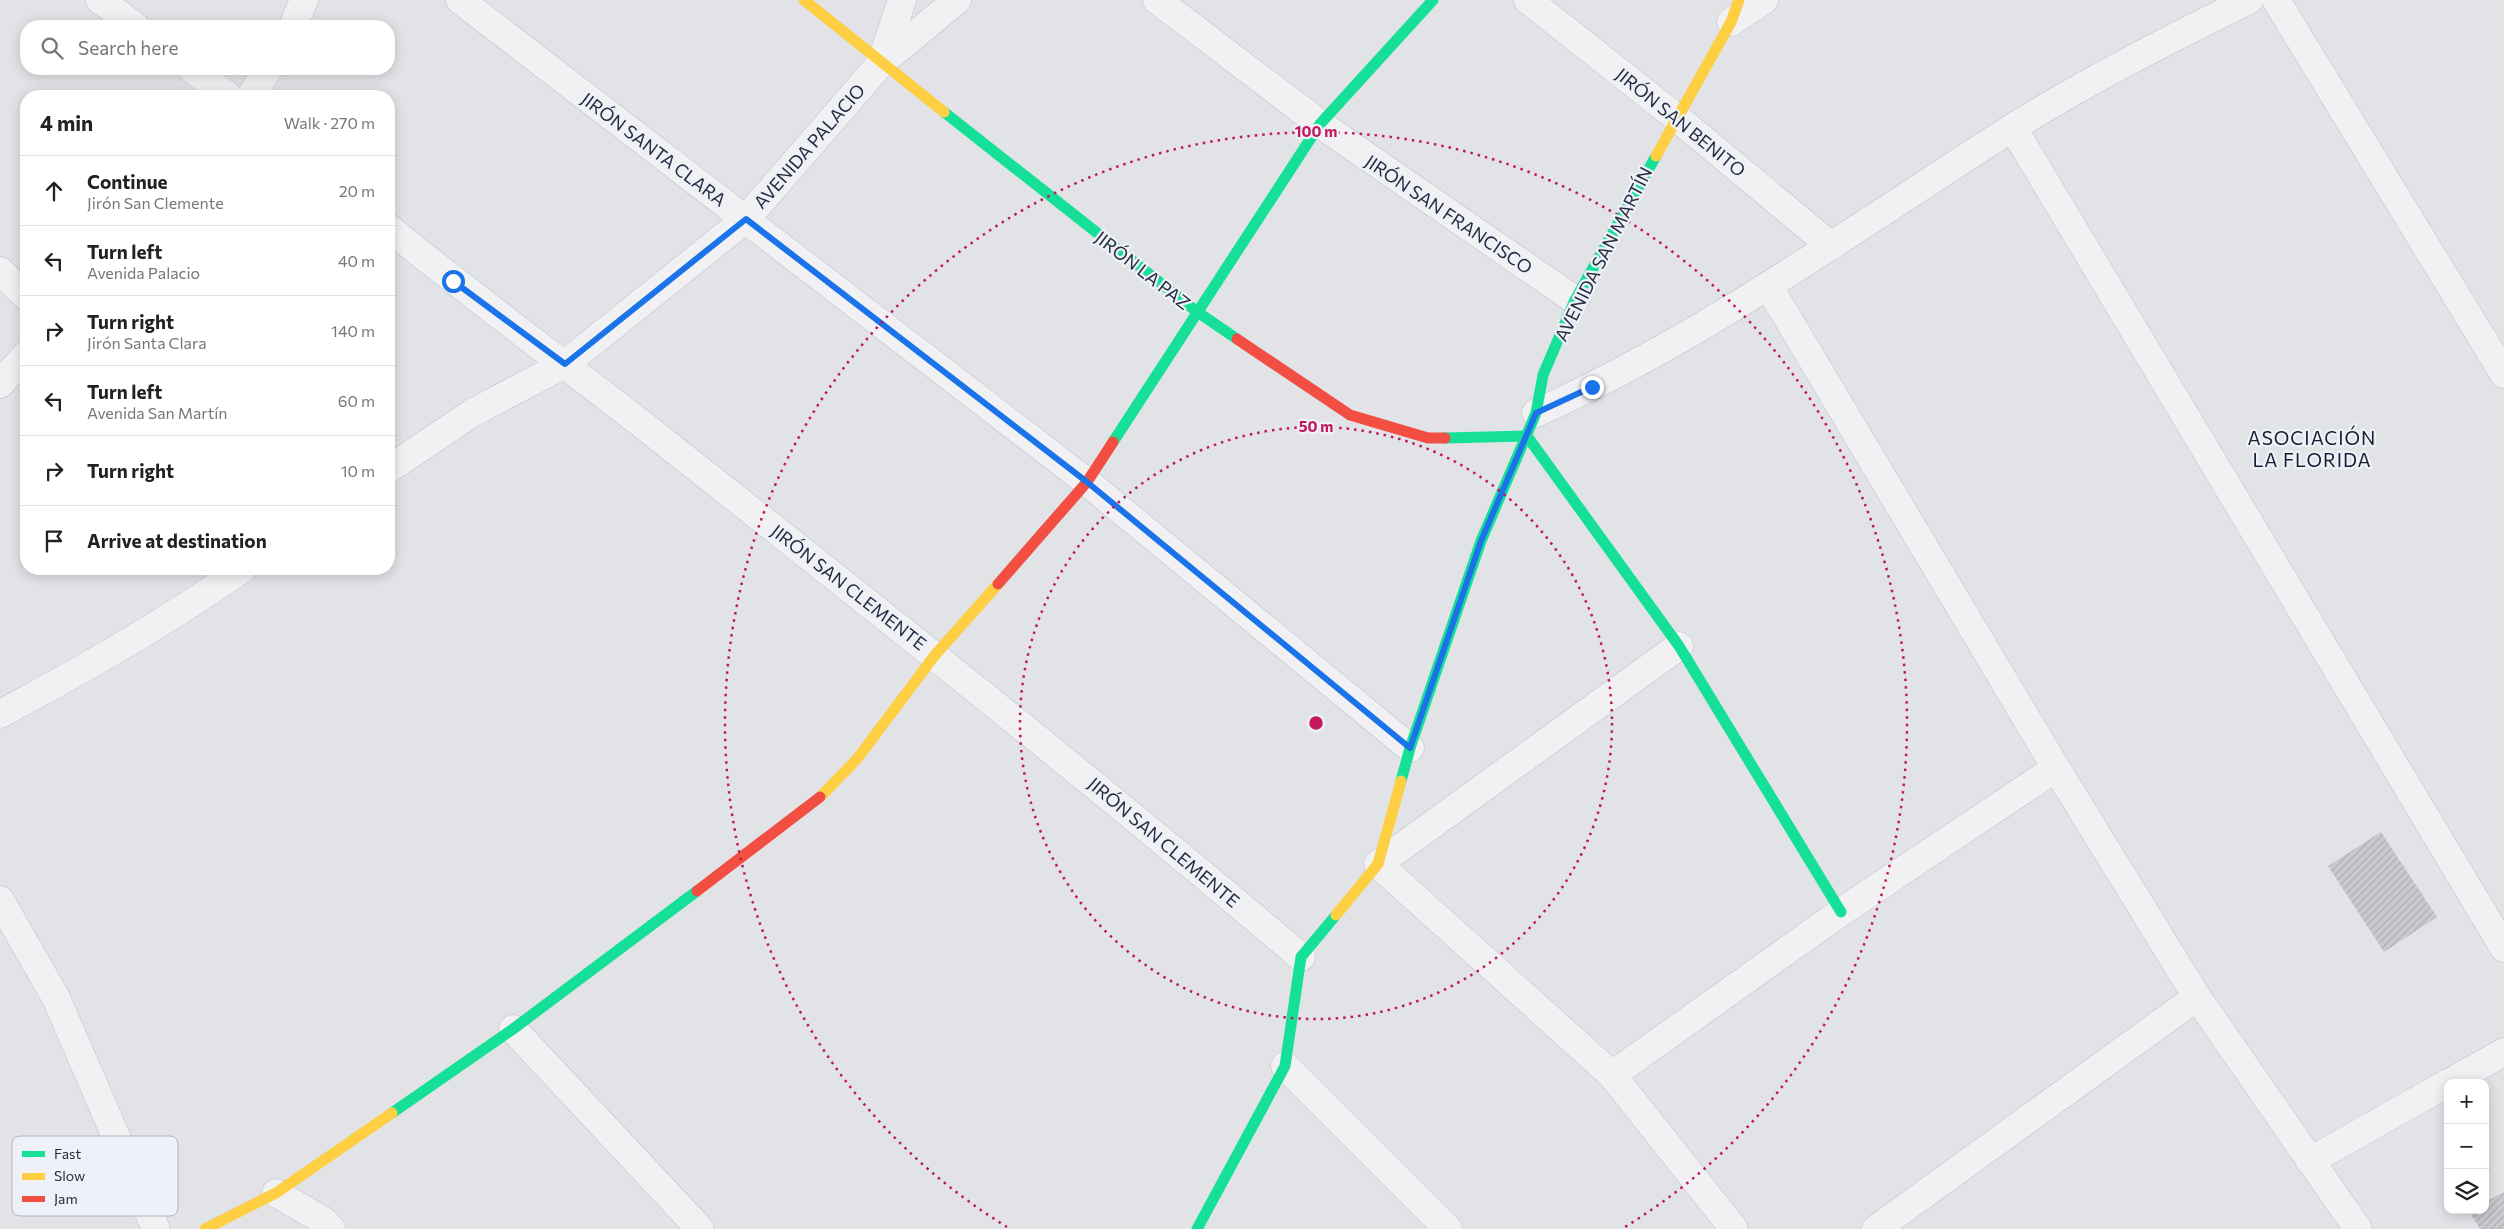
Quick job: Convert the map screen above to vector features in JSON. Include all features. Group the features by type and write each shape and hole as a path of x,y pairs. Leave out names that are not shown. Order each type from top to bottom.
{"street":[{"path":"100,0 127,20"},
{"path":"296,20 304,0"},
{"name":"JIRÓN SANTA CLARA","path":"460,0 1087,482 1410,748"},
{"name":"JIRÓN LA PAZ","path":"804,0 1196,311 1350,415 1428,438 1532,425"},
{"path":"881,63 902,0"},
{"name":"AVENIDA PALACIO","path":"395,465 472,413 565,364 746,219 881,63 957,0"},
{"name":"JIRÓN SAN FRANCISCO","path":"1156,0 1320,124 1575,300"},
{"path":"205,1229 276,1193 513,1029 815,802 857,760 935,655 1087,482 1196,311 1320,124 1432,0"},
{"name":"JIRÓN SAN BENITO","path":"1528,0 1676,117 1831,246"},
{"path":"1735,11 1764,0"},
{"path":"1841,912 1679,646 1532,425 1592,387 1769,287 2013,128 2124,62 2249,0"},
{"path":"2276,0 2504,374"},
{"name":"AVENIDA SAN MARTÍN","path":"1301,956 1378,864 1410,748 1481,541 1532,425 1543,375 1575,300 1735,11"},
{"path":"200,75 220,90"},
{"path":"255,90 264,75"},
{"path":"2013,128 2504,948"},
{"name":"JIRÓN SAN CLEMENTE","path":"395,233 453,281 565,364 935,655 1301,956"},
{"path":"0,271 20,290"},
{"path":"1769,287 2056,768 2197,997 2358,1229"},
{"path":"0,384 20,362"},
{"path":"0,714 62,681 190,606 234,575"},
{"path":"1679,646 1378,864 1612,1075 1734,1229"},
{"path":"1612,1075 1841,912 2056,768"},
{"path":"0,900 56,998 116,1136"},
{"path":"1197,1229 1285,1066 1301,956"},
{"path":"1876,1229 2197,997"},
{"path":"513,1029 700,1229"},
{"path":"2455,1079 2504,1052"},
{"path":"1285,1066 1448,1229"},
{"path":"2310,1161 2444,1085"},
{"path":"276,1193 324,1221 331,1229"},
{"path":"150,1216 156,1229"}],"building":[{"path":"2381,832 2437,917 2384,952 2328,866"},
{"path":"2504,1192 2504,1229 2480,1229 2471,1214 2489,1214 2489,1200"}],"traffic: fast":[{"path":"1113,442 1320,124 1433,0"},
{"path":"944,112 1196,311 1237,339"},
{"path":"1401,781 1410,748 1481,541 1536,413 1543,375 1575,300 1656,156"},
{"path":"1445,438 1527,436 1679,646 1841,912"},
{"path":"392,1113 513,1029 697,891"},
{"path":"1197,1229 1285,1066 1301,957 1336,915"}],"traffic: slow":[{"path":"804,0 944,112"},
{"path":"1656,156 1731,22 1739,0"},
{"path":"820,797 857,759 935,655 998,584"},
{"path":"1336,915 1378,864 1401,781"},
{"path":"205,1229 276,1193 392,1113"}],"traffic: jam":[{"path":"1237,339 1350,415 1428,438 1445,438"},
{"path":"998,584 1087,482 1113,442"},
{"path":"697,891 820,797"}],"district":[{"name":"ASOCIACIÓN LA FLORIDA","path":"2312,448"}],"route":[{"path":"453,281 565,364 746,219 1087,482 1410,748 1481,541 1536,413 1592,387"}]}
